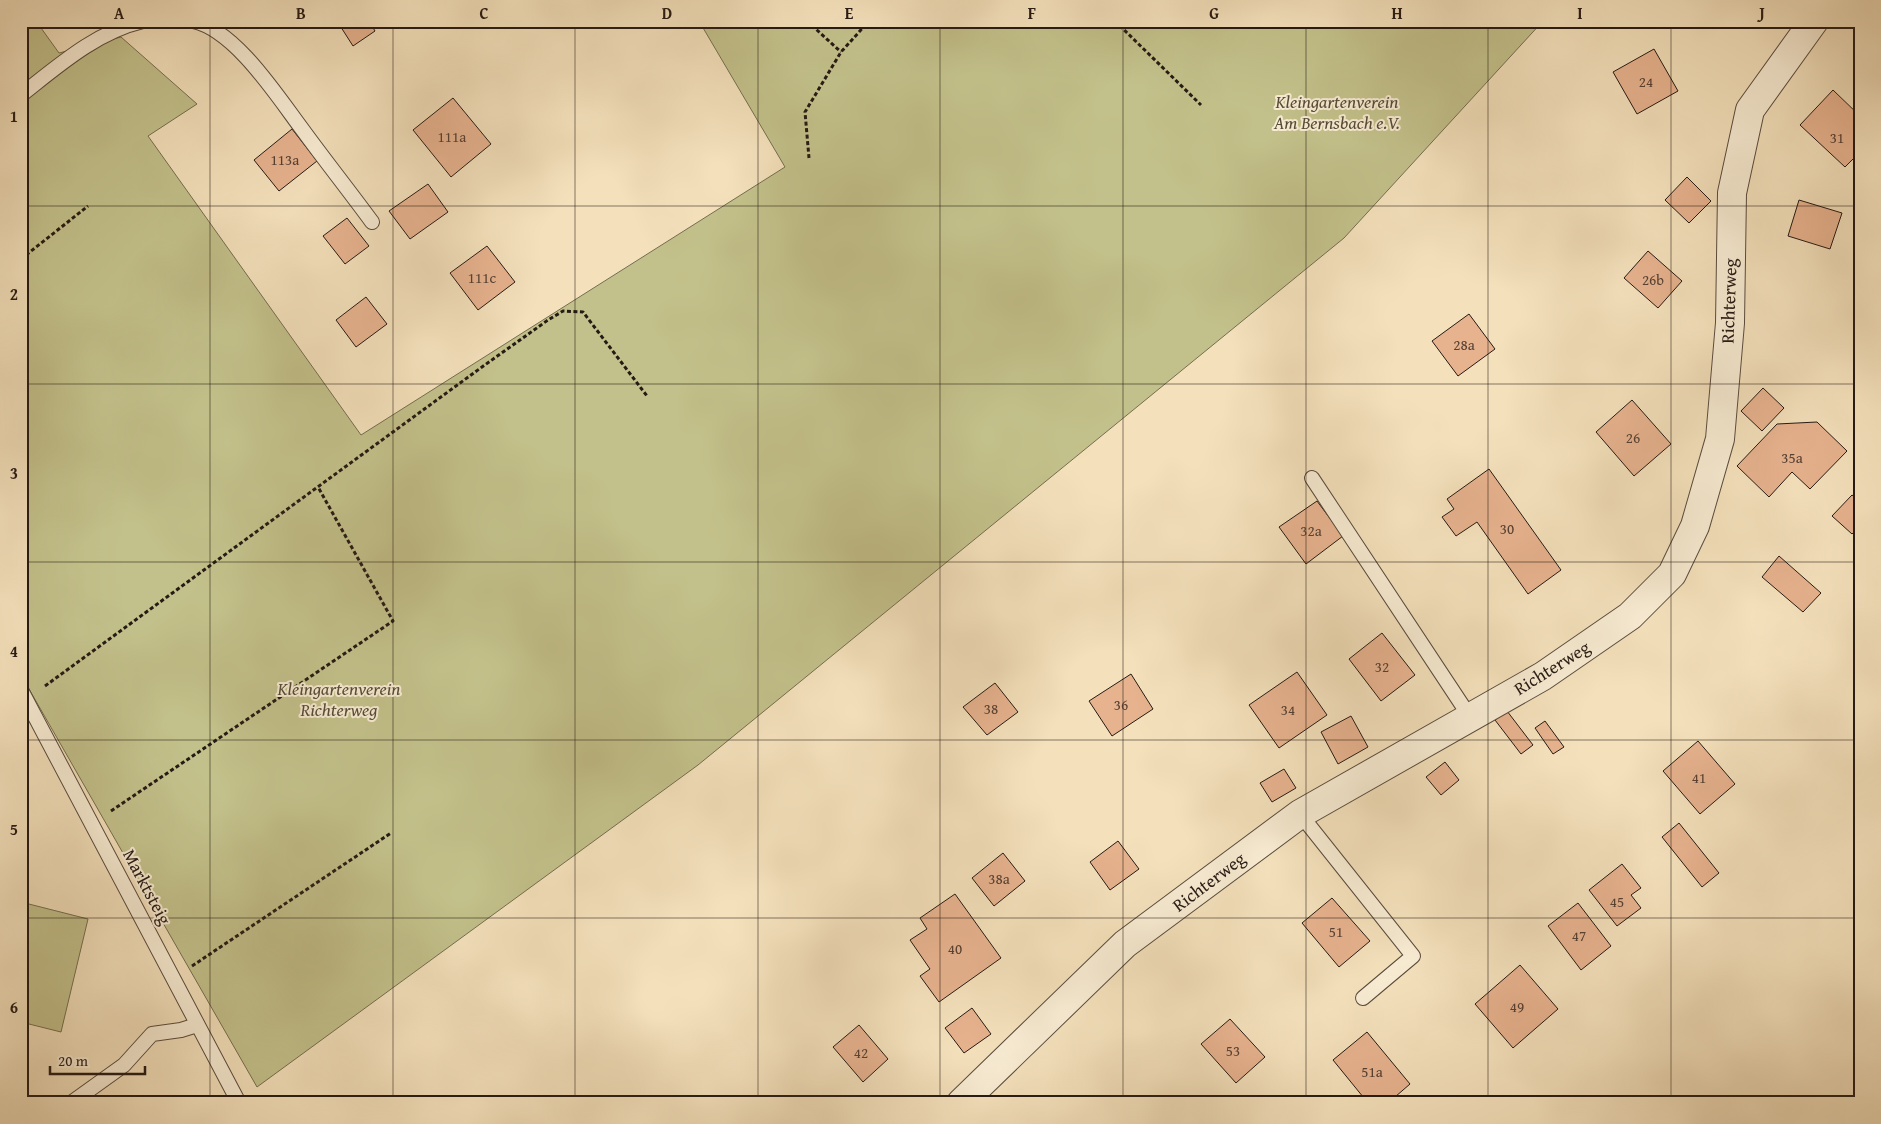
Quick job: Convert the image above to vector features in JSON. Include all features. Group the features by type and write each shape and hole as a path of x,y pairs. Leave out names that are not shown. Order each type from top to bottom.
{"street":[{"name":"Richterweg","path":"961,1103 1125,944 1300,814 1542,676 1630,616 1672,574 1695,526 1720,440 1730,323 1732,193 1750,110 1814,21"}],"lane":[{"path":"21,95 71,55 126,25 143,21"},
{"path":"193,21 206,24 234,44 259,72 372,222"},
{"path":"1312,478 1470,718"},
{"name":"Marktsteig","path":"24,695 239,1103"},
{"path":"1300,814 1413,956 1363,998"},
{"path":"71,1103 124,1065 152,1034 181,1030 197,1025"}],"path":[{"path":"807,21 841,52"},
{"path":"809,158 805,112 841,52 870,21"},
{"path":"1115,21 1200,105"},
{"path":"21,259 88,206"},
{"path":"24,695 563,311 583,312 647,396"},
{"path":"107,815 393,621 318,487"},
{"path":"174,978 391,833"}],"green space":[{"path":"21,21 36,21 59,53 121,37 197,104 148,136 361,435 785,167 699,21 1543,21 1344,238 698,765 257,1087 21,675"},
{"path":"21,902 88,919 61,1032 21,1022"}],"building":[{"path":"337,21 369,21 375,31 353,46"},
{"path":"1654,49 1678,91 1637,114 1613,72"},
{"path":"1833,90 1860,116 1860,152 1845,167 1800,125"},
{"path":"453,98 491,144 451,177 413,130"},
{"path":"292,129 317,161 279,191 254,160"},
{"path":"1687,177 1711,201 1689,223 1665,200"},
{"path":"428,184 448,212 410,239 389,211"},
{"path":"1799,200 1842,213 1830,249 1788,236"},
{"path":"347,218 369,246 345,264 323,236"},
{"path":"487,246 515,282 478,310 450,273"},
{"path":"1648,251 1682,281 1658,308 1624,278"},
{"path":"366,297 387,324 356,347 336,320"},
{"path":"1469,314 1495,349 1458,376 1432,341"},
{"path":"1763,388 1784,408 1762,431 1741,411"},
{"path":"1632,400 1671,444 1634,476 1596,432"},
{"path":"1817,422 1847,451 1810,489 1792,472 1769,497 1737,466 1777,424"},
{"path":"1489,469 1561,570 1528,594 1477,522 1456,536 1442,517 1454,509 1447,499"},
{"path":"1852,495 1860,501 1860,526 1852,534 1832,516"},
{"path":"1317,501 1343,536 1306,564 1279,527"},
{"path":"1779,556 1821,593 1803,612 1762,577"},
{"path":"1382,633 1415,675 1381,701 1349,659"},
{"path":"1297,672 1327,715 1279,748 1249,705"},
{"path":"1131,674 1153,709 1112,736 1089,701"},
{"path":"995,683 1018,712 987,735 963,707"},
{"path":"1507,711 1533,745 1521,754 1495,720"},
{"path":"1351,716 1368,747 1338,764 1321,732"},
{"path":"1545,721 1564,747 1553,754 1535,728"},
{"path":"1698,741 1735,784 1700,814 1663,771"},
{"path":"1445,762 1459,780 1441,795 1426,777"},
{"path":"1284,769 1296,788 1272,802 1260,783"},
{"path":"1679,823 1719,873 1702,887 1662,837"},
{"path":"1118,841 1139,869 1110,890 1090,862"},
{"path":"1003,853 1025,881 994,906 972,878"},
{"path":"1622,864 1641,888 1631,895 1641,908 1617,926 1589,890"},
{"path":"955,894 1001,958 939,1002 920,976 930,969 910,940 927,929 920,918"},
{"path":"1332,898 1370,941 1339,967 1302,923"},
{"path":"1578,903 1611,946 1581,970 1548,926"},
{"path":"1520,965 1558,1009 1513,1048 1475,1004"},
{"path":"972,1008 991,1034 964,1053 945,1028"},
{"path":"1230,1019 1265,1057 1236,1083 1201,1044"},
{"path":"859,1025 888,1059 863,1082 833,1047"},
{"path":"1367,1032 1410,1084 1388,1103 1368,1103 1333,1060"}],"park label":[{"name":"Kleingartenverein Am Bernsbach e.V.","path":"1337,112"},
{"name":"Kleingartenverein Richterweg","path":"339,700"}]}
